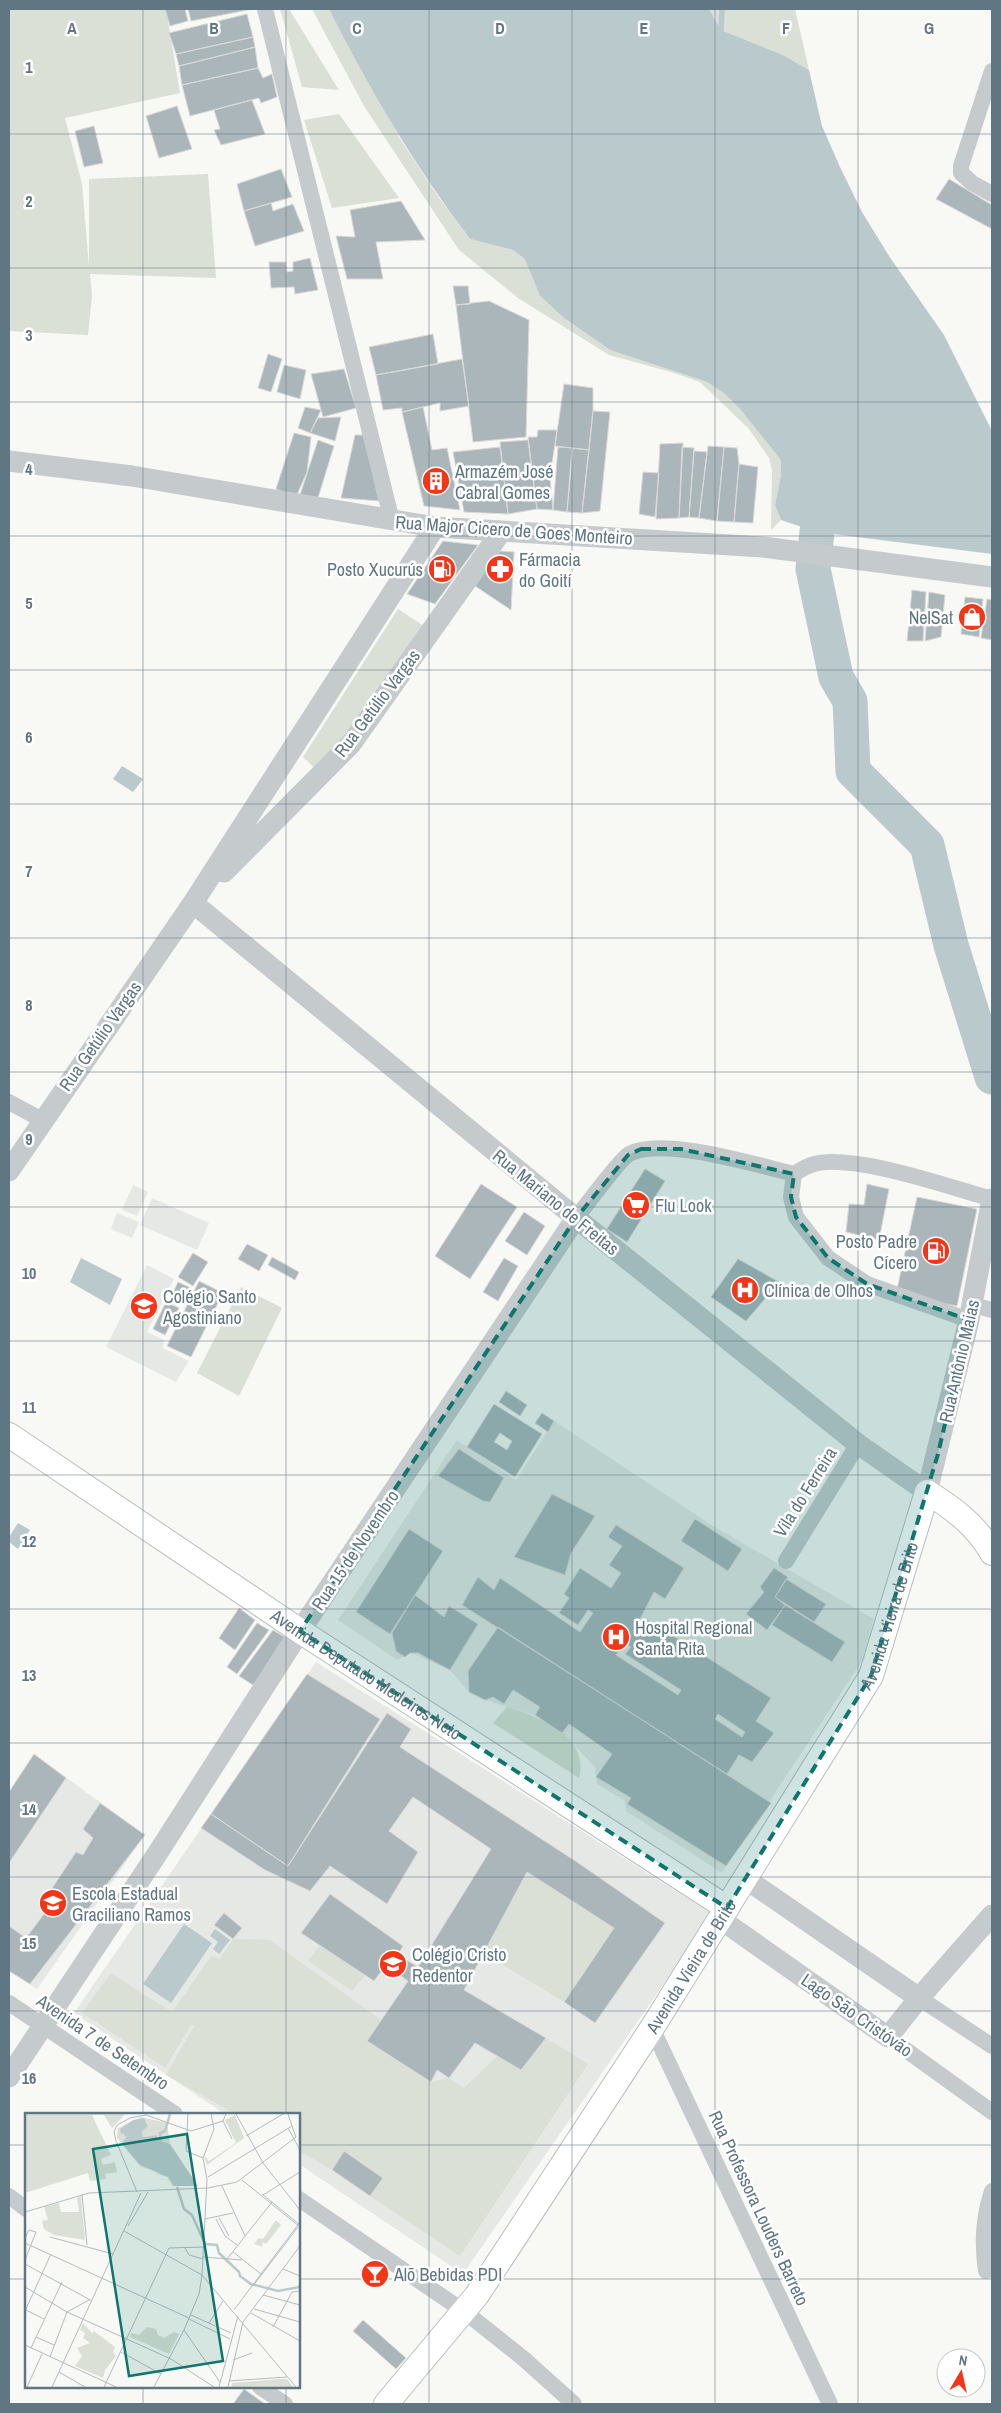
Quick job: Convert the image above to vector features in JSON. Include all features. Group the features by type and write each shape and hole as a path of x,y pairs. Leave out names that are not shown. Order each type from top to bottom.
{"main road":[{"name":"Avenida Deputado Medeiros Neto","path":"9,1435 724,1914"},
{"path":"927,1492 954,1508 987,1543 992,1553"},
{"name":"Avenida Vieira de Brito","path":"386,2404 465,2312 652,2028 746,1880 871,1676 927,1492"}],"street":[{"path":"265,9 392,522"},
{"path":"992,71 961,166 962,173 972,183 992,194"},
{"name":"Rua Major Cicero de Goes Monteiro","path":"9,460 132,476 392,522 501,532 815,553 992,577"},
{"name":"Rua Getúlio Vargas","path":"9,1171 42,1120 193,903 435,527"},
{"name":"Rua Getúlio Vargas","path":"193,903 351,744 501,532"},
{"path":"282,765 309,787"},
{"name":"Rua Mariano de Freitas","path":"193,903 576,1218 858,1444 927,1492"},
{"path":"9,1102 42,1120"},
{"name":"Rua 15 de Novembro","path":"9,2077 159,1851 300,1631 576,1218 628,1155 641,1149 682,1149 794,1174"},
{"path":"978,1311 868,1284 828,1258 796,1217 790,1197 794,1174 812,1164 846,1162 869,1165 992,1199"},
{"name":"Rua Antônio Maias","path":"927,1492 978,1311 992,1199"},
{"name":"Vila do Ferreira","path":"786,1561 858,1444"},
{"path":"746,1880 992,2046"},
{"name":"Lago São Cristóvão","path":"724,1914 992,2112"},
{"path":"888,2037 919,1998 992,1915"},
{"name":"Avenida 7 de Setembro","path":"9,2003 174,2113"},
{"name":"Rua Professora Louders Barreto","path":"652,2028 830,2404"},
{"path":"986,2272 984,2254 985,2215 992,2191"},
{"path":"9,2196 25,2208"},
{"path":"300,2200 465,2312 524,2359 574,2404"},
{"path":"261,2388 285,2404"}],"highlighted area":[{"path":"641,1149 681,1149 794,1174 791,1197 796,1217 828,1258 867,1284 969,1320 938,1454 871,1676 727,1908 300,1631 576,1218 628,1155"}],"shaded area":[{"path":"9,9 166,9 180,93 65,118 82,184 89,266 89,179 208,174 216,278 90,274 92,296 88,335 9,331"},
{"path":"280,9 289,9 339,90 302,87"},
{"path":"312,9 329,9 402,142 439,198 470,239 513,250 526,259 540,296 564,318 610,350 707,382 725,394 740,409 782,460 775,505 781,520 771,530 772,470 769,458 749,429 700,382 609,355 518,298 459,250 364,106"},
{"path":"329,9 709,9 721,30 783,55 809,70 822,126 862,212 889,256 944,335 992,431 992,554 817,532 781,520 775,505 781,475 781,460 740,409 725,394 707,382 610,350 564,318 540,296 525,259 513,250 470,239 394,127"},
{"path":"709,9 795,9 809,70 783,55 721,30"},
{"path":"339,114 399,198 332,208 304,120"},
{"path":"398,609 427,628 318,771 303,757"},
{"path":"122,766 143,779 133,792 113,779"},
{"path":"133,1185 148,1192 137,1216 122,1210"},
{"name":"Colégio Santo Agostiniano","path":"152,1198 209,1223 197,1250 140,1225"},
{"path":"117,1213 139,1222 132,1238 111,1229"},
{"path":"81,1258 122,1279 110,1305 70,1282"},
{"name":"Colégio Santo Agostiniano","path":"147,1265 174,1279 147,1332 164,1340 163,1348 189,1361 176,1382 106,1347"},
{"path":"241,1287 282,1308 239,1396 197,1373"},
{"name":"Hospital Regional Santa Rita","path":"554,1421 713,1526 874,1619 862,1661 722,1873 626,1811 625,1801 597,1784 595,1767 562,1733 534,1715 485,1700 469,1692 450,1670 411,1653 397,1660 338,1620 457,1440 516,1480"},
{"path":"18,1523 30,1530 18,1549 9,1542 9,1537"},
{"name":"Colégio Cristo Redentor","path":"316,1662 712,1914 463,2274 300,2165 300,2113 224,2113 74,2013"},
{"path":"507,1707 533,1716 559,1730 577,1751 580,1763 579,1778 493,1723"},
{"name":"Escola Estadual Graciliano Ramos","path":"34,1754 145,1835 37,1989 9,1970 9,1792"},
{"path":"527,1872 614,1928 564,2002 483,1953"},
{"path":"184,1924 212,1943 171,2003 143,1984"},
{"path":"215,1929 230,1940 219,1954 213,1949 218,1942 210,1936"},
{"path":"233,1939 270,1940 381,2020 367,2041 431,2082 449,2078 464,2088 497,2056 521,2070 546,2038 588,2064 460,2256 370,2196 383,2177 344,2152 332,2170 300,2152 300,2113 233,2113 166,2075 194,2026 191,2025 165,2068 82,2013 111,1973 172,2012 211,1956 220,1959"},
{"path":"320,1945 365,1975 352,1991 308,1961"}],"building":[{"path":"165,9 185,9 188,21 170,26"},
{"path":"188,9 253,9 191,21"},
{"path":"247,14 253,37 176,54 169,33"},
{"path":"253,37 255,47 179,66 176,54"},
{"path":"255,47 258,68 182,85 179,66"},
{"path":"258,68 263,78 272,74 277,97 261,103 259,98 190,116 182,85"},
{"path":"252,100 265,134 221,145 214,130 220,129 214,110"},
{"path":"177,106 192,149 159,158 146,116"},
{"path":"94,126 103,163 84,167 75,131"},
{"path":"281,169 292,197 244,211 237,184"},
{"path":"949,179 992,205 992,229 936,199"},
{"path":"401,201 425,240 376,242 383,279 347,279 336,236 355,237 350,210"},
{"path":"271,203 273,211 293,204 304,231 255,246 244,211"},
{"path":"310,258 318,290 295,294 294,287 271,288 269,262 286,262 287,272 293,271 293,262"},
{"path":"453,286 468,286 470,304 456,305"},
{"path":"489,301 529,320 526,437 473,442 456,305"},
{"path":"433,334 438,364 376,375 369,347"},
{"path":"268,354 282,359 271,392 258,388"},
{"path":"462,359 469,406 440,411 440,403 402,412 402,408 383,410 376,375"},
{"path":"284,365 306,370 300,399 277,392"},
{"path":"344,369 356,408 323,417 311,374"},
{"path":"564,384 593,388 589,450 555,446"},
{"path":"305,407 321,410 310,433 298,428"},
{"name":"Armazém José Cabral Gomes","path":"423,407 432,450 447,448 460,510 424,506 402,412"},
{"path":"593,411 610,412 600,511 582,513"},
{"path":"341,417 335,441 310,433 318,418"},
{"path":"538,430 557,430 550,477 553,510 537,509 528,437 537,437"},
{"path":"294,433 311,437 307,472 296,497 276,489"},
{"path":"355,435 364,435 379,501 341,498"},
{"path":"318,440 334,446 317,501 299,498"},
{"path":"528,440 537,509 508,514 500,442"},
{"path":"683,443 679,518 656,519 660,444"},
{"path":"708,446 724,447 717,521 699,518"},
{"path":"500,447 508,514 464,512 453,452"},
{"path":"558,447 572,448 567,512 553,510"},
{"path":"682,447 694,448 689,517 679,518"},
{"path":"724,447 737,448 739,464 734,522 717,521"},
{"path":"573,448 589,450 582,513 567,512"},
{"path":"694,451 707,452 699,518 689,517"},
{"path":"739,464 758,467 753,523 734,522"},
{"path":"643,472 659,473 655,517 639,514"},
{"name":"Posto Xucurús","path":"443,541 478,545 435,604 407,594"},
{"name":"Fármacia do Goití","path":"500,551 514,552 511,610 475,586"},
{"path":"912,590 926,592 923,641 907,641"},
{"path":"929,592 945,595 941,637 925,641"},
{"name":"NelSat","path":"965,597 983,599 979,637 961,634"},
{"path":"987,599 992,600 992,640 981,638"},
{"name":"Flu Look","path":"645,1169 665,1181 627,1242 607,1229"},
{"path":"481,1184 517,1207 470,1279 435,1256"},
{"path":"867,1184 889,1189 879,1240 846,1232 849,1204 864,1205"},
{"name":"Posto Padre Cícero","path":"917,1197 977,1209 957,1306 896,1294"},
{"path":"524,1212 545,1226 527,1255 505,1241"},
{"path":"247,1244 268,1255 259,1271 238,1259"},
{"path":"193,1253 208,1262 193,1286 178,1277"},
{"path":"272,1257 299,1272 295,1280 268,1265"},
{"path":"504,1258 518,1266 498,1301 483,1292"},
{"name":"Clínica de Olhos","path":"738,1259 779,1282 746,1321 711,1297"},
{"path":"199,1281 223,1293 191,1357 167,1346"},
{"path":"178,1282 191,1288 184,1305 170,1299"},
{"path":"166,1302 179,1308 165,1335 153,1329"},
{"path":"506,1391 527,1405 520,1416 499,1402"},
{"path":"494,1404 542,1434 515,1477 467,1447","holes":["500,1433 512,1441 507,1450 494,1442"]},
{"path":"542,1413 554,1421 548,1432 535,1423"},
{"path":"459,1449 504,1478 490,1502 483,1501 438,1476"},
{"path":"552,1494 595,1516 571,1553 565,1575 514,1557"},
{"path":"695,1519 742,1549 728,1571 681,1541"},
{"path":"616,1525 684,1568 665,1599 654,1592 640,1619 646,1623 648,1620 771,1698 756,1721 774,1733 752,1762 739,1755 727,1774 462,1605 478,1577 494,1590 500,1578 580,1632 593,1613 588,1610 578,1625 559,1613 569,1598 564,1594 580,1568 611,1588 621,1573 609,1565 622,1546 608,1537","holes":["624,1643 631,1647 625,1654 681,1690 678,1695 616,1655","718,1714 745,1732 742,1737 715,1719"]},
{"path":"409,1529 443,1551 390,1634 356,1612"},
{"path":"774,1568 788,1577 775,1597 785,1605 767,1630 746,1614 764,1592 760,1587"},
{"path":"786,1579 826,1604 814,1622 775,1597"},
{"path":"415,1595 444,1617 449,1606 478,1624 450,1670 418,1653 410,1653 405,1657 396,1651 392,1633"},
{"path":"785,1605 845,1642 832,1662 772,1625"},
{"path":"239,1608 255,1620 235,1650 219,1638"},
{"path":"257,1623 269,1630 237,1674 227,1667"},
{"path":"498,1627 771,1803 726,1866 627,1804 631,1798 596,1777 612,1754 569,1724 562,1733 535,1715 540,1707 513,1690 504,1704 493,1697 485,1700 469,1692 468,1671"},
{"path":"273,1630 288,1639 253,1685 239,1676"},
{"path":"307,1674 380,1719 288,1866 211,1814"},
{"path":"387,1713 411,1729 400,1747 577,1862 665,1923 595,2023 564,2002 614,1928 527,1872 464,1990 546,2038 521,2070 475,2043 449,2078 437,2070 431,2082 367,2041 408,1981 386,1965 374,1981 301,1933 330,1894 403,1946 398,1955 418,1967 491,1849 413,1797 389,1831 418,1852 387,1904 330,1866 310,1891 265,1870 201,1828 211,1814 288,1866"},
{"path":"34,1754 66,1778 9,1863 9,1792"},
{"path":"100,1803 145,1835 30,1984 9,1971 9,1926 26,1938 44,1914 39,1908 76,1852 83,1855 93,1838 83,1829"},
{"path":"224,1913 242,1928 233,1939 214,1925"},
{"path":"344,2151 383,2178 370,2196 332,2170"},
{"path":"363,2320 406,2358 396,2369 353,2331"},
{"path":"244,2389 265,2404 233,2404"}],"waterway":[{"path":"721,30 722,9"},
{"path":"817,532 813,569 836,677 850,701 853,771 927,845 951,945 992,1077"}],"place":[{"name":"Armazém José Cabral Gomes","path":"436,481"},
{"name":"Posto Xucurús","path":"442,569"},
{"name":"Fármacia do Goití","path":"500,569"},
{"name":"NelSat","path":"972,617"},
{"name":"Flu Look","path":"636,1205"},
{"name":"Posto Padre Cícero","path":"936,1251"},
{"name":"Clínica de Olhos","path":"745,1290"},
{"name":"Colégio Santo Agostiniano","path":"144,1306"},
{"name":"Hospital Regional Santa Rita","path":"616,1637"},
{"name":"Escola Estadual Graciliano Ramos","path":"53,1903"},
{"name":"Colégio Cristo Redentor","path":"393,1964"},
{"name":"Alõ Bebidas PDI","path":"375,2274"}]}
